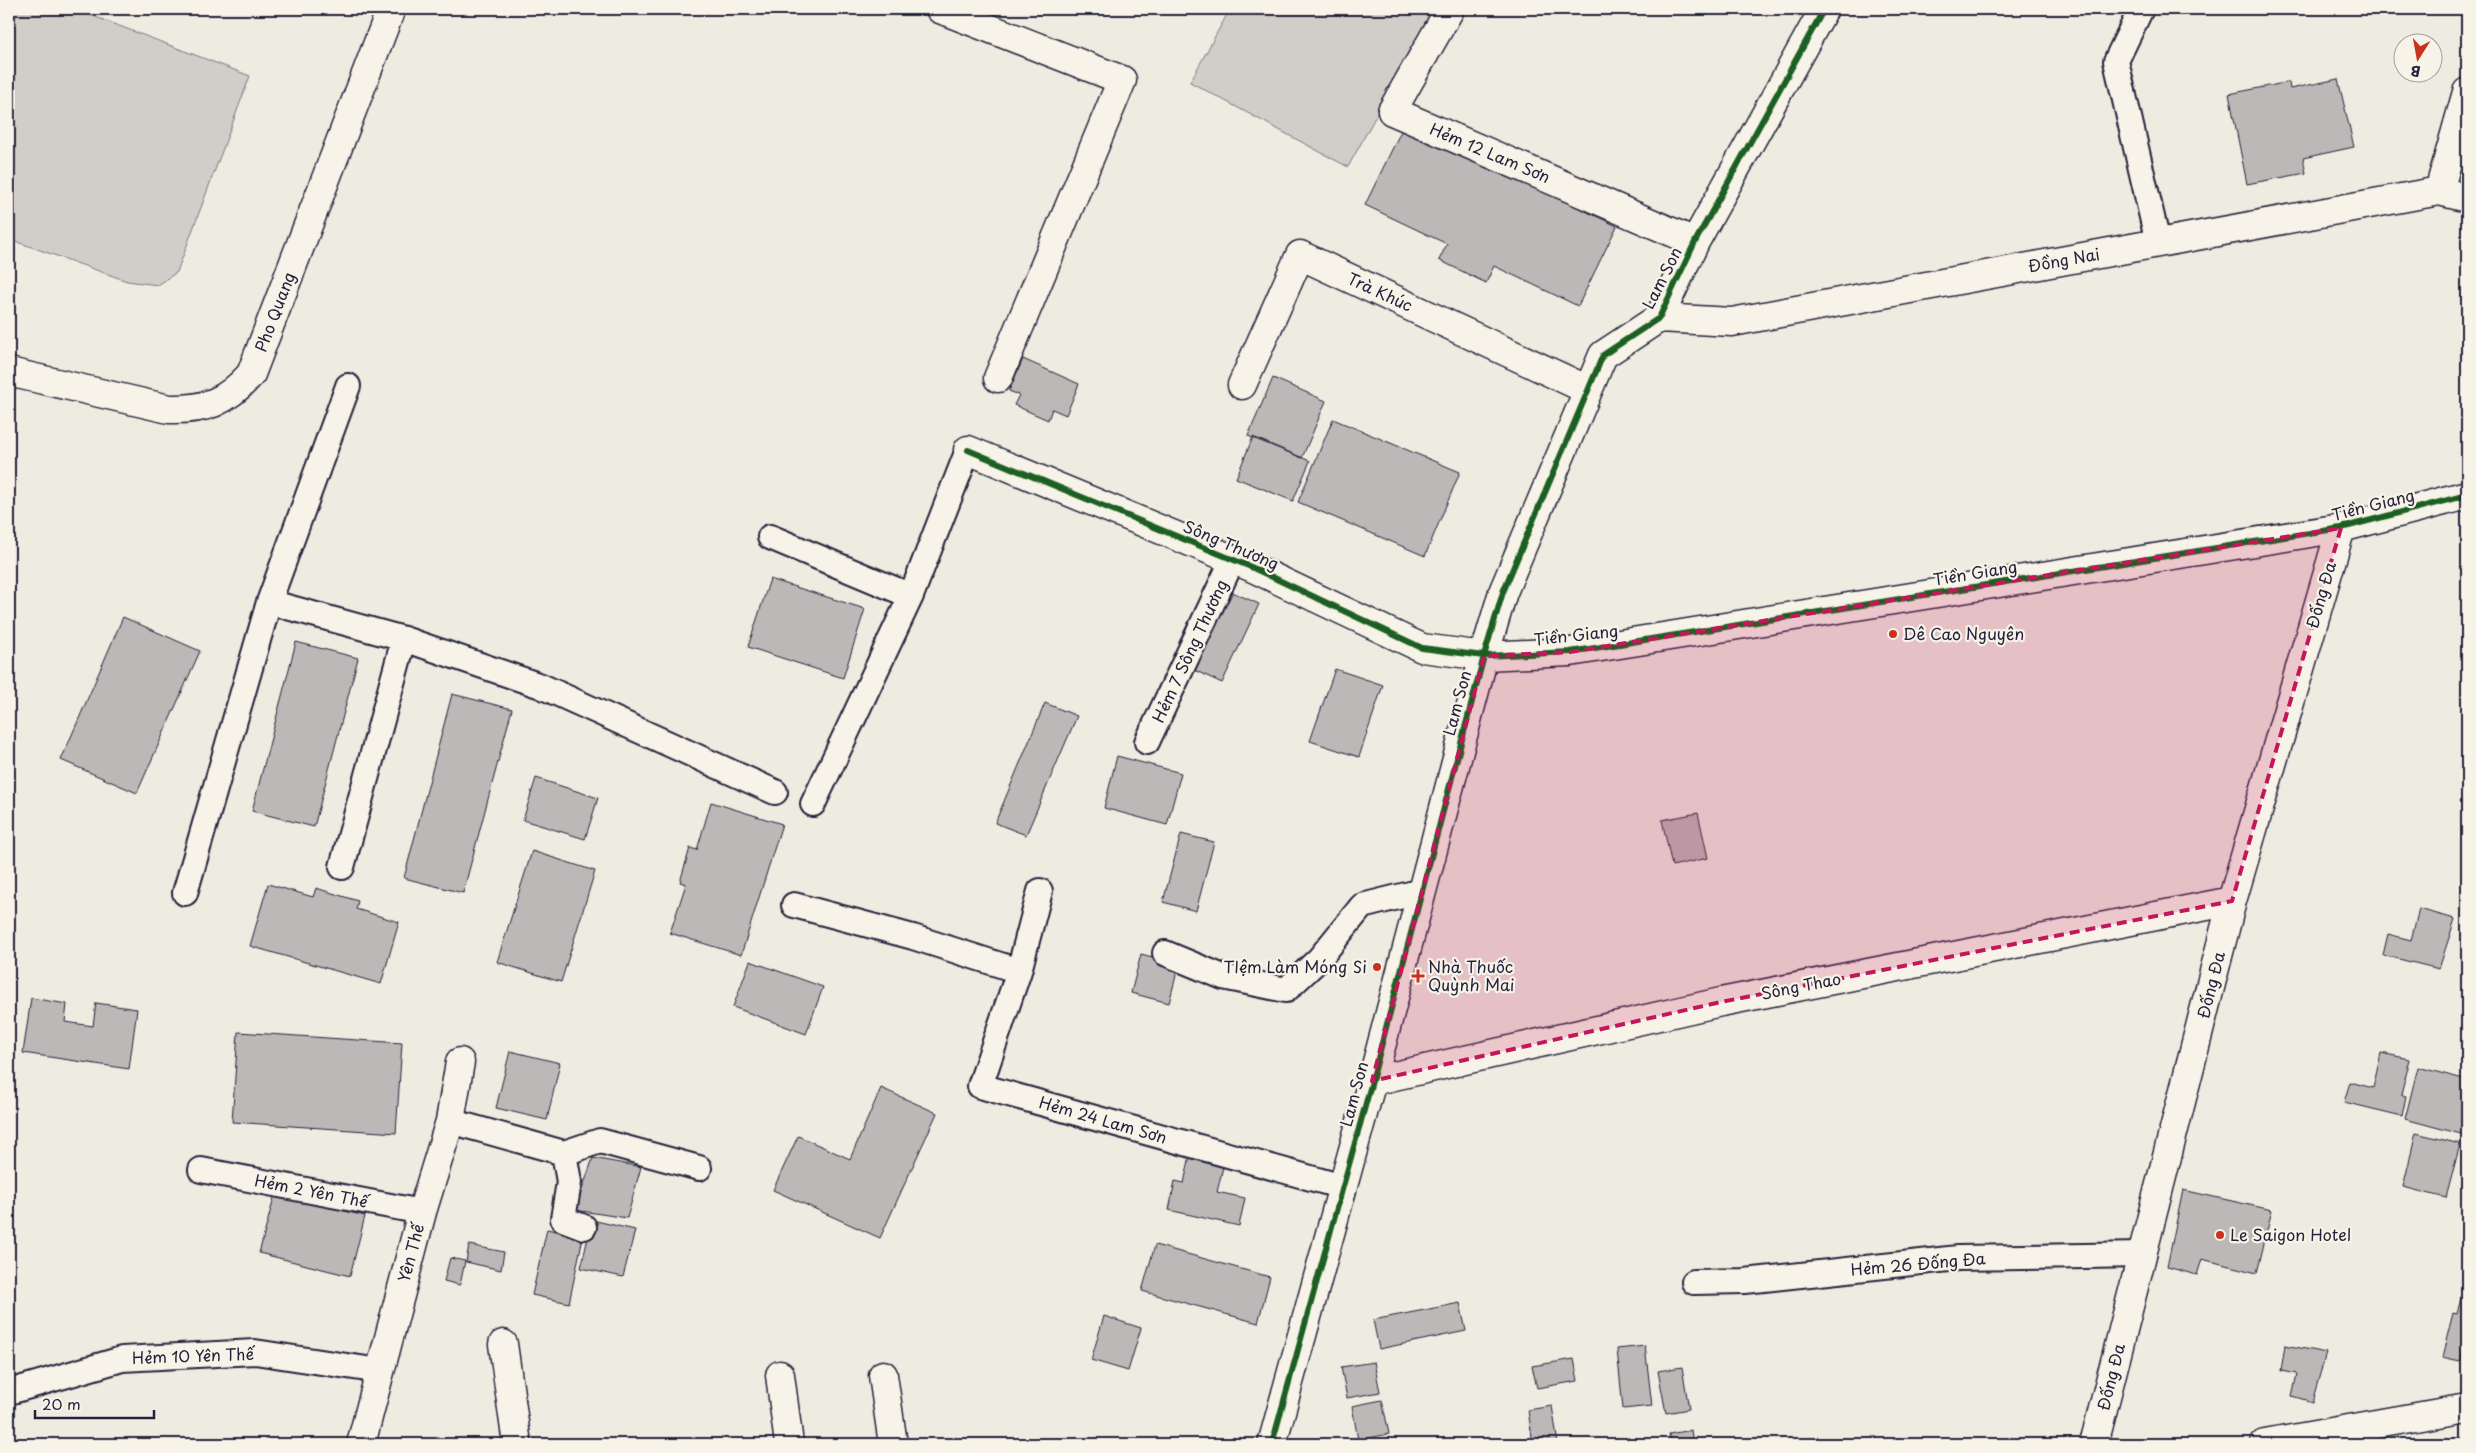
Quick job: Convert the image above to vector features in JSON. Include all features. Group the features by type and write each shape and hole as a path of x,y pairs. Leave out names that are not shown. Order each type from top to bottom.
{"street":[{"name":"Pho Quang","path":"9,372 168,409 190,410 214,404 235,392 251,374 392,9"},
{"path":"940,9 1122,80 998,378"},
{"name":"Hẻm 12 Lam Sơn","path":"1450,9 1392,111 1695,242"},
{"name":"Lam Son","path":"1272,1444 1372,1081 1484,656 1503,592 1603,355 1659,318 1695,242 1824,9"},
{"path":"2439,191 2467,92"},
{"name":"Đồng Nai","path":"1659,318 1732,322 2439,191 2467,198"},
{"name":"Trà Khúc","path":"1242,385 1300,255 1588,390"},
{"name":"Sông Thương","path":"968,450 1233,560 1422,648 1484,656"},
{"name":"Tiền Giang","path":"1484,656 1570,652 2341,528 2467,495"},
{"name":"Đống Đa","path":"2094,1444 2232,901 2341,528"},
{"name":"Sông Thao","path":"1372,1081 1721,1002 2232,901"},
{"name":"Yên Thế","path":"361,1444 422,1212 450,1121 460,1062"},
{"path":"503,1344 517,1444"},
{"path":"780,1375 789,1444"},
{"path":"882,1375 892,1444"},
{"path":"2266,1444 2467,1408"}],"lane":[{"path":"2141,9 2116,61 2158,243"},
{"path":"185,894 269,602 348,386"},
{"path":"813,804 911,596 968,450"},
{"path":"770,537 911,596"},
{"name":"Hẻm 7 Sông Thương","path":"1147,742 1233,560"},
{"path":"269,602 404,639 541,686 775,792"},
{"path":"342,866 404,639"},
{"name":"Hẻm 24 Lam Sơn","path":"1040,891 1018,971 980,1086 1343,1187"},
{"path":"1165,953 1223,977 1286,990 1319,959 1362,906 1422,891"},
{"path":"794,905 913,937 1018,971"},
{"path":"450,1121 564,1153 600,1141 700,1168"},
{"path":"564,1153 569,1182 563,1219 584,1227"},
{"name":"Hẻm 2 Yên Thế","path":"201,1170 422,1212"},
{"name":"Hẻm 26 Đống Đa","path":"1694,1282 1745,1281 1958,1258 2142,1255"},
{"name":"Hẻm 10 Yên Thế","path":"9,1392 122,1359 255,1352 380,1371"}],"highlighted area":[{"path":"2341,528 2232,901 1721,1002 1372,1081 1484,656 1570,652"}],"shaded area":[{"path":"9,9 75,9 250,76 177,272 158,285 127,281 9,239"},
{"path":"1230,9 1434,9 1348,167 1190,82"}],"building":[{"path":"2338,79 2354,147 2303,158 2306,173 2247,184 2229,94 2289,82 2290,89"},
{"path":"1404,125 1617,226 1578,306 1494,266 1486,283 1439,260 1447,244 1365,205"},
{"path":"1023,359 1079,384 1066,415 1052,409 1048,420 1014,405 1019,395 1009,391"},
{"path":"1273,378 1326,401 1302,458 1248,436"},
{"path":"1333,419 1460,472 1425,556 1298,502"},
{"path":"1253,437 1310,461 1293,501 1236,478"},
{"path":"770,579 865,609 843,678 748,647"},
{"path":"1230,591 1259,604 1222,683 1177,662"},
{"path":"123,617 200,651 137,793 61,760"},
{"path":"296,642 358,658 314,827 252,811"},
{"path":"1335,669 1383,685 1359,757 1310,741"},
{"path":"452,694 512,709 463,893 404,878"},
{"path":"1045,703 1077,716 1026,835 995,823"},
{"path":"1117,756 1181,773 1167,825 1104,808"},
{"path":"536,778 598,798 585,839 523,820"},
{"path":"711,802 782,824 741,955 670,933 686,884 680,882 690,848 697,850"},
{"path":"1698,813 1708,858 1672,866 1662,820"},
{"path":"1181,834 1214,842 1196,911 1163,902"},
{"path":"532,851 595,871 561,982 497,962"},
{"path":"268,884 313,897 316,888 358,901 356,909 399,922 381,984 250,946"},
{"path":"2419,909 2455,919 2439,969 2383,955 2388,934 2411,940"},
{"path":"1141,954 1179,964 1169,1003 1131,993"},
{"path":"750,961 823,987 806,1034 733,1007"},
{"path":"31,998 67,1004 65,1022 93,1026 96,1003 137,1009 129,1069 23,1053"},
{"path":"238,1032 402,1043 396,1133 232,1122"},
{"path":"510,1051 560,1063 547,1120 496,1108"},
{"path":"2381,1053 2410,1059 2401,1095 2406,1096 2402,1116 2344,1102 2350,1082 2373,1088"},
{"path":"2418,1067 2467,1080 2467,1111 2461,1134 2405,1119"},
{"path":"881,1088 937,1113 880,1238 773,1190 798,1136 850,1159"},
{"path":"2416,1133 2460,1144 2446,1198 2403,1187"},
{"path":"1191,1151 1225,1159 1217,1192 1245,1198 1239,1226 1169,1210 1175,1181 1184,1183"},
{"path":"593,1158 641,1167 627,1218 575,1210"},
{"name":"Le Saigon Hotel","path":"2183,1190 2272,1210 2257,1273 2202,1259 2197,1275 2167,1267"},
{"path":"275,1194 365,1216 350,1276 259,1253"},
{"path":"592,1220 635,1230 623,1277 581,1268"},
{"path":"547,1229 583,1237 569,1303 532,1295"},
{"path":"469,1245 504,1252 501,1270 466,1262"},
{"path":"1155,1245 1270,1277 1258,1323 1142,1291"},
{"path":"450,1258 465,1261 460,1285 444,1281"},
{"path":"2467,1273 2467,1345 2465,1345 2460,1361 2442,1357 2453,1313 2457,1314"},
{"path":"1460,1303 1466,1331 1379,1349 1373,1320"},
{"path":"1104,1316 1141,1328 1128,1371 1091,1360"},
{"path":"2285,1345 2326,1353 2312,1402 2292,1396 2297,1374 2281,1371"},
{"path":"1645,1346 1652,1406 1623,1409 1617,1349"},
{"path":"1574,1359 1578,1381 1537,1388 1532,1366"},
{"path":"1374,1362 1380,1392 1347,1398 1341,1367"},
{"path":"1682,1367 1689,1409 1666,1413 1658,1371"},
{"path":"1382,1400 1389,1434 1358,1440 1352,1406"},
{"path":"1552,1406 1558,1444 1533,1444 1528,1410"},
{"path":"1691,1430 1693,1444 1671,1444 1669,1434"}],"cycle path":[{"path":"1272,1444 1372,1081 1484,656 1503,592 1603,355 1659,318 1695,242 1824,9"},
{"path":"968,450 1251,567 1422,648 1484,656 1570,652 2341,528 2467,495"}],"place":[{"name":"Dê Cao Nguyên","path":"1893,634"},
{"name":"TIệm Làm Móng Si","path":"1377,967"},
{"name":"Nhà Thuốc Quỳnh Mai","path":"1418,976"},
{"name":"Le Saigon Hotel","path":"2220,1235"}]}
